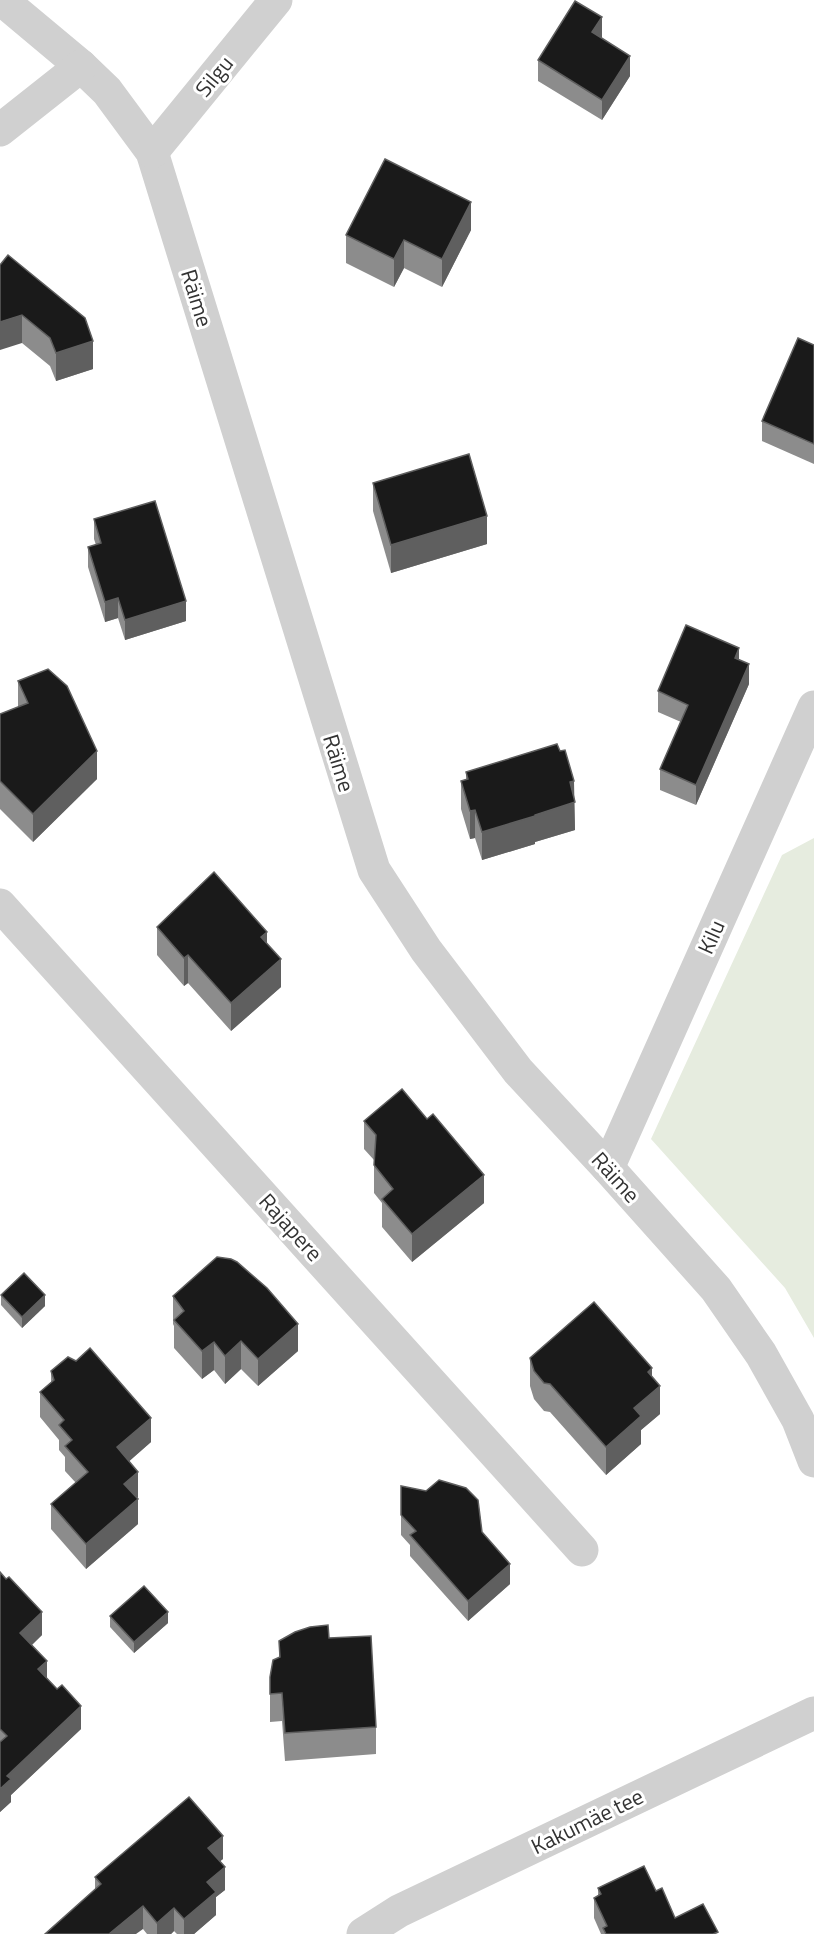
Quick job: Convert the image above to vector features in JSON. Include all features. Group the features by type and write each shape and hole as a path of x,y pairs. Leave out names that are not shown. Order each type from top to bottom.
{"street":[{"name":"Räime","path":"2,0 81,66 107,91 152,152 374,870 426,950 518,1071 716,1289 761,1354 798,1420 814,1461"},
{"name":"Silgu","path":"152,152 276,0"},
{"path":"0,130 81,66"},
{"name":"Kilu","path":"608,1168 814,707"},
{"name":"Rajapere","path":"1,906 582,1550"},
{"name":"Kakumäe tee","path":"363,1934 399,1911 814,1713"}],"shaded area":[{"path":"814,838 814,1338 785,1288 651,1139 782,855"}],"building":[{"path":"575,1 602,17 592,32 630,56 602,100 538,60"},
{"path":"385,159 471,202 442,259 404,240 394,259 346,235"},
{"path":"8,255 85,318 93,341 56,353 50,338 22,315 0,322 0,265"},
{"path":"798,338 814,345 814,444 762,421"},
{"path":"469,454 487,516 391,545 373,483"},
{"path":"155,501 186,601 125,620 118,598 105,602 88,547 101,543 94,519"},
{"path":"686,625 739,648 735,658 749,664 696,785 660,769 688,705 658,691"},
{"path":"48,669 67,686 97,751 33,814 0,781 0,714 28,703 18,681"},
{"path":"557,744 560,751 565,750 574,781 570,782 575,802 482,832 475,810 470,811 461,781 468,779 466,772"},
{"path":"214,872 267,932 261,937 281,959 231,1003 188,955 184,958 157,927"},
{"path":"402,1089 427,1119 433,1114 484,1175 412,1234 382,1199 393,1189 374,1165 376,1135 364,1121"},
{"path":"217,1257 237,1262 267,1288 298,1324 258,1359 241,1341 225,1356 214,1342 202,1351 174,1320 184,1311 173,1296"},
{"path":"24,1273 45,1295 22,1317 1,1295"},
{"path":"594,1302 652,1368 648,1372 660,1386 634,1408 641,1416 606,1447 550,1384 544,1383 534,1371 530,1358"},
{"path":"90,1348 151,1418 117,1447 138,1472 124,1484 138,1499 86,1544 51,1504 88,1472 65,1446 72,1440 59,1425 64,1420 40,1392 54,1380 51,1371 68,1357 76,1361"},
{"path":"439,1480 466,1488 478,1500 482,1532 510,1564 468,1601 410,1535 416,1531 401,1515 401,1486 426,1491"},
{"path":"0,1572 6,1579 9,1577 42,1612 20,1633 47,1661 38,1669 57,1689 62,1685 81,1706 7,1776 11,1779 0,1789 0,1742 7,1736 0,1729"},
{"path":"144,1586 168,1612 134,1642 110,1616"},
{"path":"328,1625 329,1638 371,1636 376,1727 285,1733 282,1693 270,1694 273,1660 280,1657 279,1641 310,1627"},
{"path":"189,1797 223,1836 208,1848 225,1867 207,1882 216,1892 184,1919 174,1908 157,1923 143,1906 109,1934 45,1934 101,1884 95,1877"},
{"path":"644,1866 656,1891 662,1888 675,1918 703,1904 718,1932 713,1934 606,1934 603,1928 607,1926 594,1898 601,1894 598,1888"}]}
